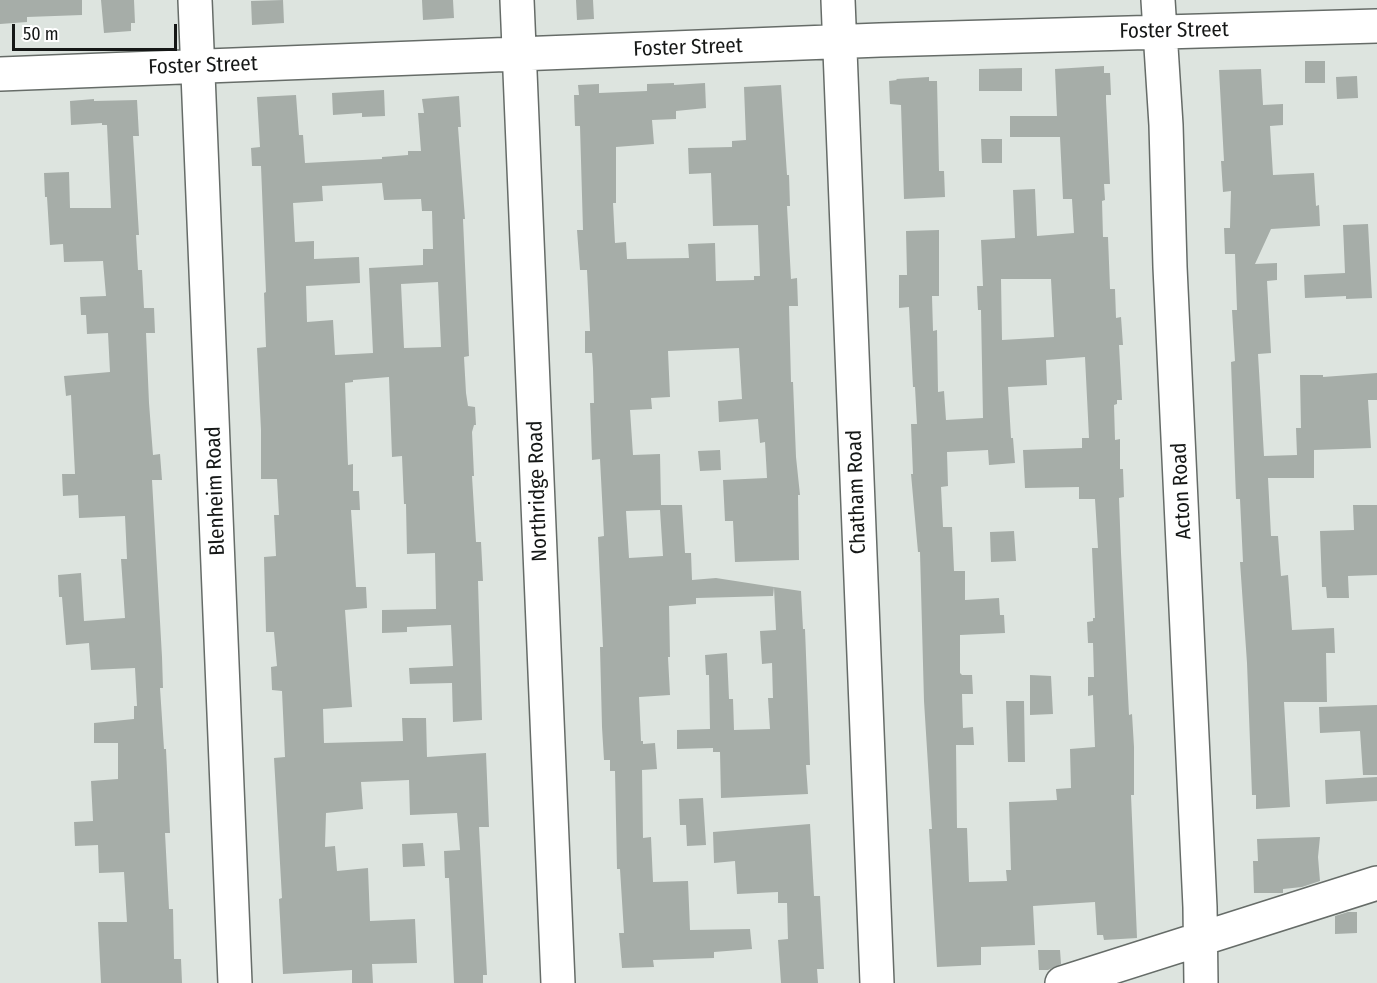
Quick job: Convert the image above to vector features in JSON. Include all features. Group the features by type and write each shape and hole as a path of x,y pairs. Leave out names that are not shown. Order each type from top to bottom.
{"street":[{"name":"Blenheim Road","path":"195,0 235,983"},
{"name":"Northridge Road","path":"517,0 558,983"},
{"name":"Chatham Road","path":"838,0 877,983"},
{"name":"Foster Street","path":"0,74 840,42 1160,16 1377,26"},
{"name":"Acton Road","path":"1160,16 1201,939 1201,983"},
{"path":"1062,983 1377,882"}],"building":[{"path":"0,0 82,0 82,15 27,17 27,22 0,24"},
{"path":"101,0 134,0 135,23 131,23 131,31 104,33"},
{"path":"283,0 284,23 252,25 251,1"},
{"path":"422,0 453,0 454,18 423,20"},
{"path":"576,0 593,0 594,19 577,20"},
{"path":"1305,61 1325,61 1325,83 1305,83"},
{"path":"1104,66 1104,73 1110,73 1111,95 1106,95 1106,100 1110,184 1104,184 1103,237 1108,237 1110,289 1115,289 1116,318 1121,317 1123,345 1119,345 1122,400 1117,400 1117,404 1114,405 1115,440 1120,439 1120,469 1123,469 1124,497 1119,498 1129,715 1132,714 1134,747 1134,795 1131,795 1137,938 1104,940 1103,935 1097,935 1095,902 1033,906 1035,945 981,947 981,965 937,967 929,829 932,829 924,701 920,552 918,552 911,474 913,474 911,424 917,424 915,387 913,387 909,307 899,308 899,275 907,275 906,231 939,230 939,296 932,296 933,331 937,330 938,392 944,391 946,420 983,418 981,310 978,310 977,286 983,286 981,240 1015,238 1013,190 1035,189 1037,236 1074,233 1072,199 1063,199 1060,137 1010,137 1010,116 1057,116 1055,69","holes":["1001,279 1051,279 1054,337 1002,340","1085,357 1089,438 1082,438 1082,448 1023,450 1025,488 1079,487 1079,499 1095,499 1098,548 1092,548 1095,618 1087,622 1088,643 1093,643 1094,677 1088,677 1088,696 1093,695 1095,747 1070,749 1071,788 1056,789 1057,800 1009,802 1011,870 1006,870 1007,881 969,882 967,828 957,828 956,745 974,745 973,727 963,728 962,694 973,694 972,675 960,673 960,635 1005,633 1004,615 1000,615 999,598 965,600 965,571 954,571 952,527 943,527 941,487 948,486 947,452 988,450 989,465 1015,463 1008,387 1047,385 1046,360"]},
{"path":"1022,68 1022,91 979,91 979,69"},
{"path":"1261,69 1263,105 1283,104 1283,125 1270,126 1273,175 1314,173 1320,226 1271,229 1255,264 1277,263 1277,280 1267,281 1271,353 1258,354 1264,456 1297,455 1296,428 1301,428 1300,375 1323,375 1323,377 1377,373 1377,400 1368,400 1371,448 1314,450 1314,478 1268,478 1271,536 1278,536 1281,576 1288,575 1292,630 1334,628 1335,653 1326,653 1327,702 1284,702 1290,807 1256,809 1256,795 1252,795 1240,562 1243,562 1240,499 1236,499 1231,362 1235,361 1232,310 1237,310 1235,254 1225,254 1224,228 1230,228 1231,191 1223,192 1221,161 1224,161 1219,70"},
{"path":"1357,76 1358,98 1337,99 1336,77"},
{"path":"929,77 929,81 937,81 939,171 944,171 945,197 904,199 901,105 890,104 889,81"},
{"path":"705,83 706,108 676,111 676,119 652,120 654,144 616,147 616,203 613,203 615,243 626,242 627,259 689,258 688,244 715,243 716,281 754,280 754,276 760,276 758,225 713,226 711,173 689,174 688,148 732,147 732,141 746,140 744,87 781,85 787,175 789,175 790,206 787,206 791,279 797,278 798,306 789,306 791,382 793,382 800,495 798,495 799,560 735,562 733,521 725,521 723,480 767,478 765,442 760,443 758,419 719,422 718,401 742,399 739,348 668,351 670,397 651,398 652,409 630,410 633,455 660,454 661,505 682,505 685,553 691,553 692,580 716,578 774,587 773,596 696,598 696,604 669,606 670,695 639,697 641,741 643,744 655,743 657,769 642,770 643,838 651,837 653,882 688,881 690,930 750,929 752,949 714,952 714,958 653,960 654,967 622,968 619,933 624,933 620,869 617,869 615,771 610,771 610,760 604,760 602,727 600,647 603,647 598,537 604,536 600,459 592,460 590,403 594,403 593,368 592,353 585,353 585,331 590,331 587,270 580,270 577,230 583,230 580,126 575,126 574,95 579,95 578,85 599,84 599,93 647,91 647,84","holes":["660,510 663,556 629,558 626,511"]},
{"path":"384,90 385,116 362,117 362,113 333,115 332,93"},
{"path":"296,95 299,135 303,135 305,163 382,159 382,157 408,155 408,151 421,151 418,113 424,113 422,99 459,96 461,127 458,127 465,219 463,219 469,356 464,357 468,406 475,407 476,425 472,432 474,476 472,476 476,542 481,542 483,581 478,581 482,720 453,722 452,683 410,684 409,668 453,666 451,625 407,627 407,632 382,633 382,610 436,609 435,553 407,554 402,456 392,457 389,377 353,380 353,382 345,383 348,465 353,464 353,491 359,491 360,510 351,510 356,587 366,587 367,608 345,610 352,707 323,709 324,743 403,741 402,718 426,718 427,757 486,753 489,827 479,827 487,975 483,975 483,983 454,983 449,878 445,878 444,851 460,850 457,813 410,815 409,780 361,782 363,809 326,813 325,847 335,846 337,871 368,868 370,921 415,919 417,963 372,964 373,983 352,983 352,970 283,974 279,899 282,898 274,758 285,757 282,691 272,690 271,667 277,666 274,632 266,632 264,557 276,556 274,515 279,515 277,479 261,479 257,348 266,347 264,293 266,292 261,166 252,166 251,148 260,147 257,97","holes":["382,183 384,200 421,199 422,211 432,211 433,249 423,249 423,265 369,268 373,353 335,355 333,320 307,322 306,286 360,283 359,257 314,259 314,241 295,242 293,203 323,201 322,186","438,282 441,347 404,348 401,284"]},
{"path":"94,99 94,101 137,100 139,136 133,136 139,235 136,235 138,270 142,270 144,308 154,308 155,333 146,333 149,403 153,455 160,454 162,480 152,480 162,657 163,688 160,688 170,833 165,833 169,909 173,909 174,959 181,959 182,983 101,983 98,922 127,922 124,872 99,873 98,845 75,846 74,822 93,821 91,781 118,779 118,743 94,743 94,723 134,719 134,706 137,706 135,668 91,670 89,643 66,645 62,597 59,597 58,575 81,573 84,621 125,618 121,559 127,559 125,516 79,518 78,495 63,496 62,474 75,474 71,395 66,396 64,376 110,372 108,333 87,334 86,315 81,315 80,297 106,296 103,261 64,262 63,244 50,245 47,197 45,197 44,173 69,172 70,208 111,208 107,125 102,125 102,123 71,125 70,101"},
{"path":"981,139 1002,139 1002,163 982,163"},
{"path":"1368,224 1372,298 1346,299 1346,296 1305,298 1304,275 1345,273 1343,225"},
{"path":"720,450 721,470 700,471 698,451"},
{"path":"1353,505 1377,505 1377,575 1348,576 1349,598 1327,598 1326,587 1322,587 1320,531 1354,530"},
{"path":"1014,531 1016,561 991,562 990,532"},
{"path":"774,587 801,591 803,629 805,629 809,734 810,765 806,765 808,794 721,798 720,752 713,752 713,748 677,749 677,730 710,729 709,675 706,675 705,655 727,653 729,699 733,699 734,730 770,729 768,698 773,698 772,663 762,664 760,631 776,630"},
{"path":"1030,675 1051,676 1053,714 1030,715"},
{"path":"1006,701 1024,701 1025,762 1008,762"},
{"path":"1377,705 1377,775 1363,775 1360,731 1320,733 1319,707"},
{"path":"1377,777 1377,801 1326,804 1325,780"},
{"path":"703,798 706,845 687,846 686,825 680,825 679,799"},
{"path":"810,824 814,896 820,896 824,969 817,969 818,983 781,983 778,940 788,939 787,903 778,903 778,892 737,894 735,861 714,863 713,832"},
{"path":"1320,837 1318,857 1320,881 1302,887 1283,889 1283,893 1254,893 1253,861 1258,861 1257,839"},
{"path":"423,843 425,866 403,867 402,844"},
{"path":"1357,912 1357,933 1335,934 1335,916"},
{"path":"1038,950 1060,950 1061,964 1048,970 1039,970"}]}
